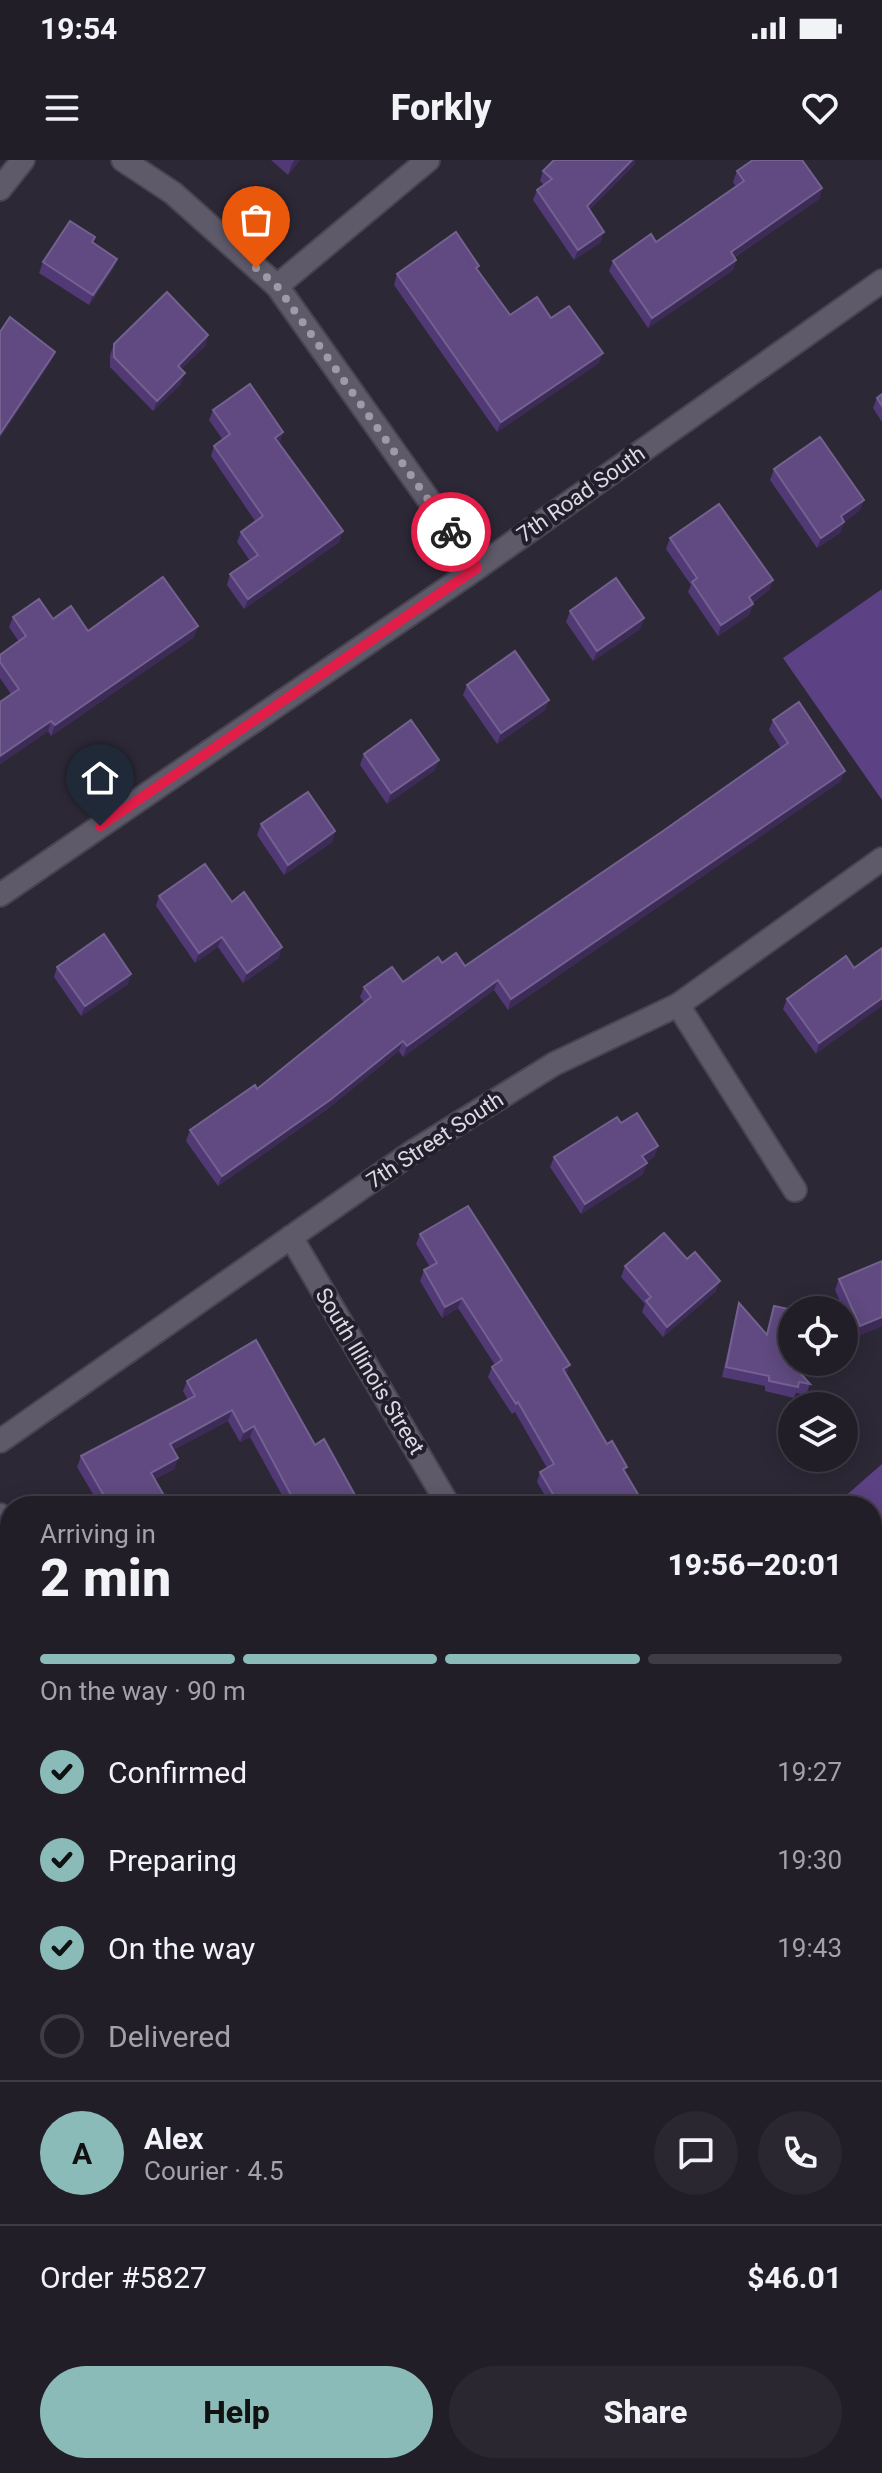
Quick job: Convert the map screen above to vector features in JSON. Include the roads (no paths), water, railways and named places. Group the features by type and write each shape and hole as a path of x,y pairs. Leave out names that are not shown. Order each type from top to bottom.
{"street":[{"path":"0,189 23,160"},
{"path":"123,160 173,193 277,286 477,568"},
{"path":"277,286 428,160"},
{"name":"7th Road South","path":"0,895 477,568 882,281"},
{"name":"7th Street South","path":"0,1441 414,1151 554,1064 678,1005 882,859"},
{"path":"678,1005 795,1190"},
{"name":"South Illinois Street","path":"291,1237 443,1496"}]}
